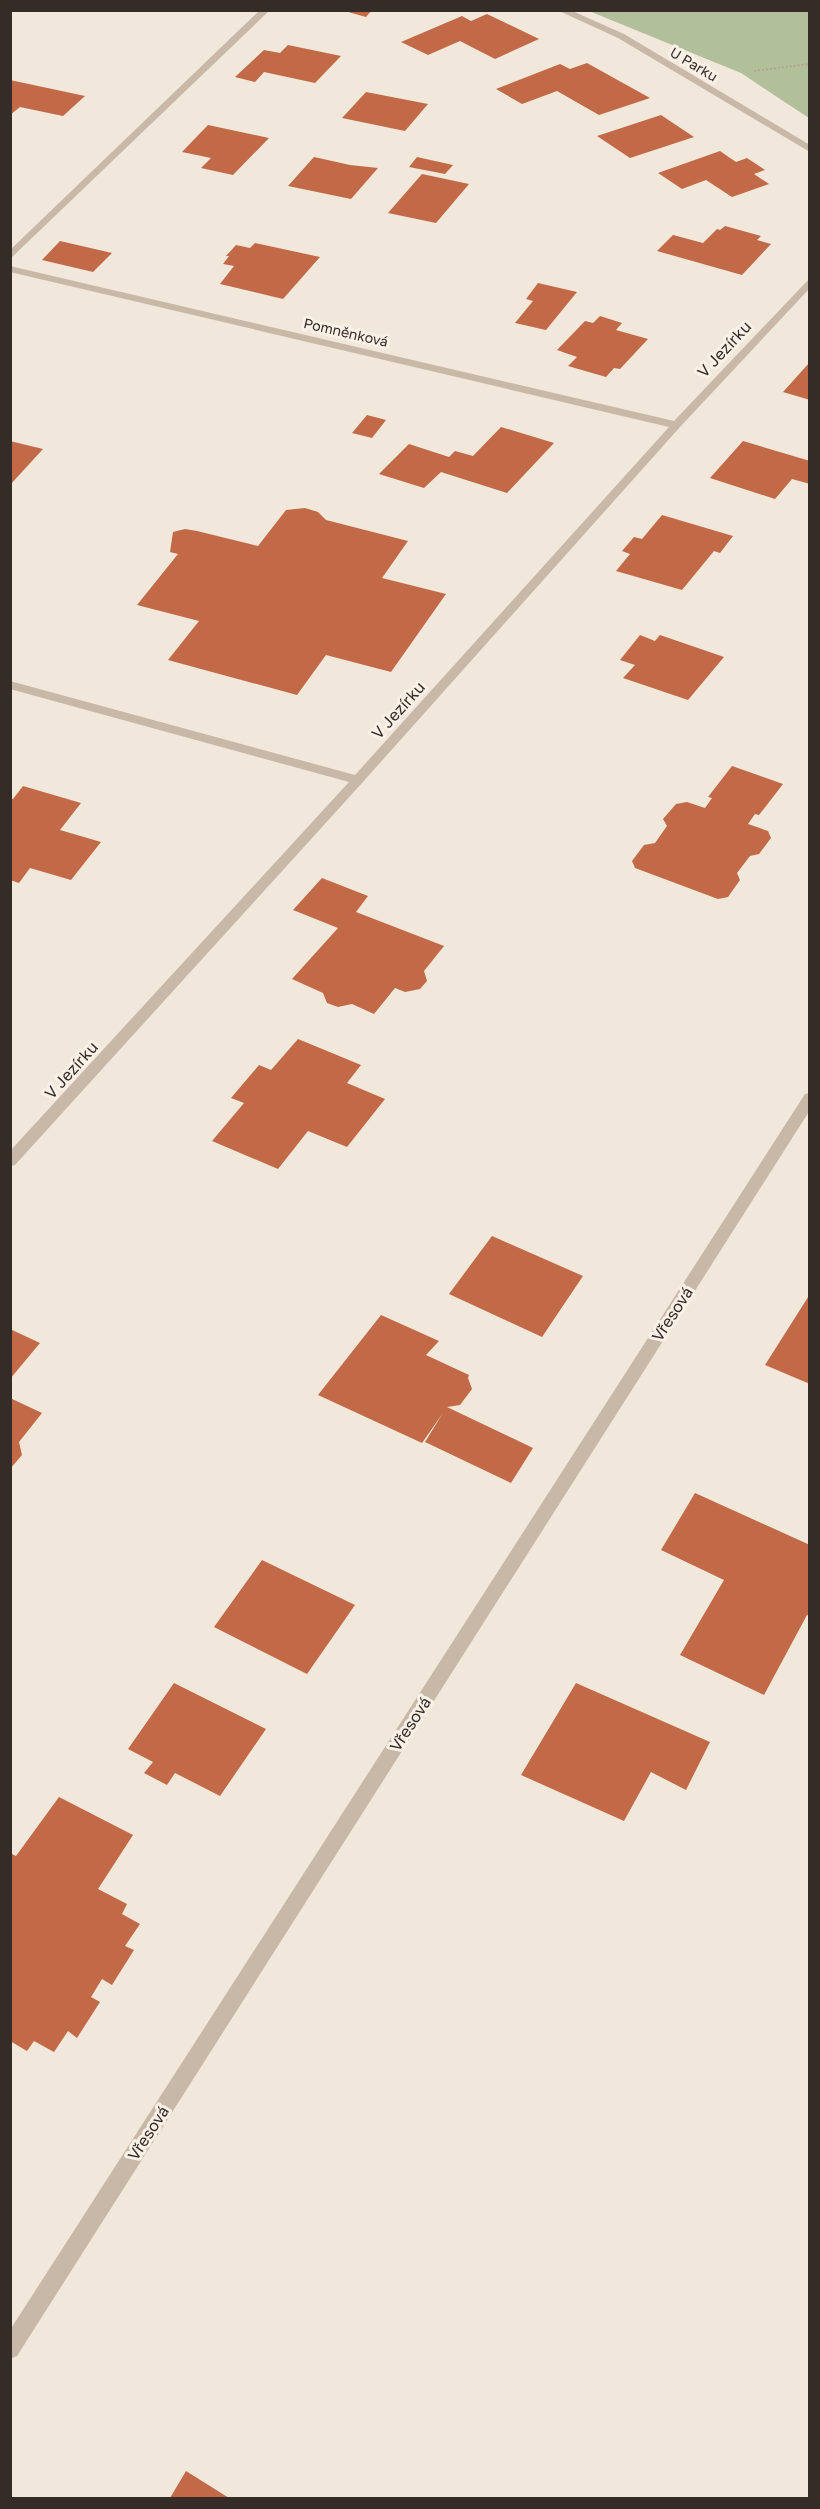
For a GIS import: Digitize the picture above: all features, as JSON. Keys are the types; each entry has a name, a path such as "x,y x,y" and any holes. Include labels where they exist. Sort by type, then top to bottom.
{"street":[{"path":"10,256 266,10"},
{"name":"U Parku","path":"561,10 621,36 810,149"},
{"name":"Pomněnková","path":"10,269 675,425"},
{"name":"V Jezírku","path":"10,1161 358,780 675,425 810,281"},
{"path":"10,685 358,780"},
{"name":"Vřesová","path":"10,2349 810,1098"}],"path":[{"path":"753,71 810,64"}],"green space":[{"path":"589,11 809,11 809,118 741,73"}],"building":[{"path":"341,10 372,10 366,17"},
{"path":"487,14 539,39 495,59 460,41 428,55 401,42 462,16 471,21"},
{"path":"288,45 341,56 315,83 264,72 255,82 235,77 264,50 280,53"},
{"path":"587,63 650,98 599,115 557,91 522,104 496,89 560,64 570,69"},
{"path":"10,80 85,96 63,116 20,107 10,115"},
{"path":"366,92 428,104 405,131 342,118"},
{"path":"661,115 694,137 630,158 597,136"},
{"path":"208,125 269,138 233,175 201,168 211,158 182,152"},
{"path":"720,151 736,162 747,158 765,170 754,174 769,184 732,197 706,180 682,189 658,173"},
{"path":"314,157 378,168 351,199 288,186"},
{"path":"417,157 453,165 445,174 409,167"},
{"path":"422,174 469,184 436,223 388,213"},
{"path":"725,226 761,236 757,240 771,244 742,275 657,251 673,235 703,243 717,229 720,230"},
{"path":"60,241 112,253 93,272 42,260"},
{"path":"255,243 320,257 283,299 220,284 234,266 223,264 229,256 226,256 236,245 250,248"},
{"path":"538,283 577,292 546,330 515,323 533,301 526,299"},
{"path":"600,316 622,323 616,330 648,339 620,369 614,368 606,377 568,366 577,357 557,350 585,321 593,323"},
{"path":"810,362 810,400 783,392"},
{"path":"367,415 386,420 372,438 352,433"},
{"path":"501,427 554,443 507,493 441,472 424,488 379,474 409,444 449,457 455,451 473,456"},
{"path":"10,441 43,449 10,485"},
{"path":"743,441 810,461 810,484 792,479 775,499 710,478"},
{"path":"305,508 318,512 326,520 408,541 382,578 446,594 391,672 326,655 297,695 168,660 199,621 137,605 178,554 170,552 173,532 185,529 258,546 286,510"},
{"path":"662,515 733,536 720,553 714,551 682,590 616,571 630,554 622,551 634,537 642,539"},
{"path":"640,635 655,641 660,635 724,657 688,700 623,678 635,665 620,660"},
{"path":"732,766 783,784 759,815 755,814 748,824 768,831 771,838 759,854 750,856 737,873 740,880 728,897 718,899 635,868 632,861 644,845 655,843 667,826 663,819 676,804 687,802 705,808 712,798 708,797"},
{"path":"23,786 81,803 60,830 101,842 71,880 30,868 19,883 10,880 10,798 13,799"},
{"path":"322,878 368,896 356,912 444,946 424,971 427,981 420,989 405,992 395,988 374,1014 352,1004 338,1007 327,1003 323,993 292,979 338,928 293,910"},
{"path":"298,1039 361,1065 347,1083 385,1099 347,1147 308,1131 278,1169 212,1141 244,1103 231,1098 259,1065 271,1070"},
{"path":"492,1236 583,1276 542,1337 449,1294"},
{"path":"810,1294 810,1384 765,1365"},
{"path":"381,1315 439,1341 426,1355 469,1375 472,1389 460,1405 447,1407 533,1448 511,1483 425,1442 443,1413 422,1443 318,1395"},
{"path":"10,1329 40,1343 10,1379"},
{"path":"10,1398 42,1413 19,1442 22,1455 10,1469"},
{"path":"695,1493 810,1545 810,1616 807,1615 764,1695 680,1655 724,1580 661,1550"},
{"path":"262,1560 355,1605 307,1674 214,1627"},
{"path":"174,1683 266,1729 220,1796 175,1773 167,1785 144,1773 153,1762 128,1749"},
{"path":"576,1683 710,1742 686,1790 651,1772 624,1821 521,1775"},
{"path":"59,1797 133,1835 98,1889 127,1904 122,1914 140,1924 125,1946 134,1950 112,1985 102,1979 91,1997 100,2002 77,2038 68,2031 54,2052 34,2041 27,2051 10,2041 10,1853 16,1856"},
{"path":"186,2471 229,2498 170,2498"}]}
